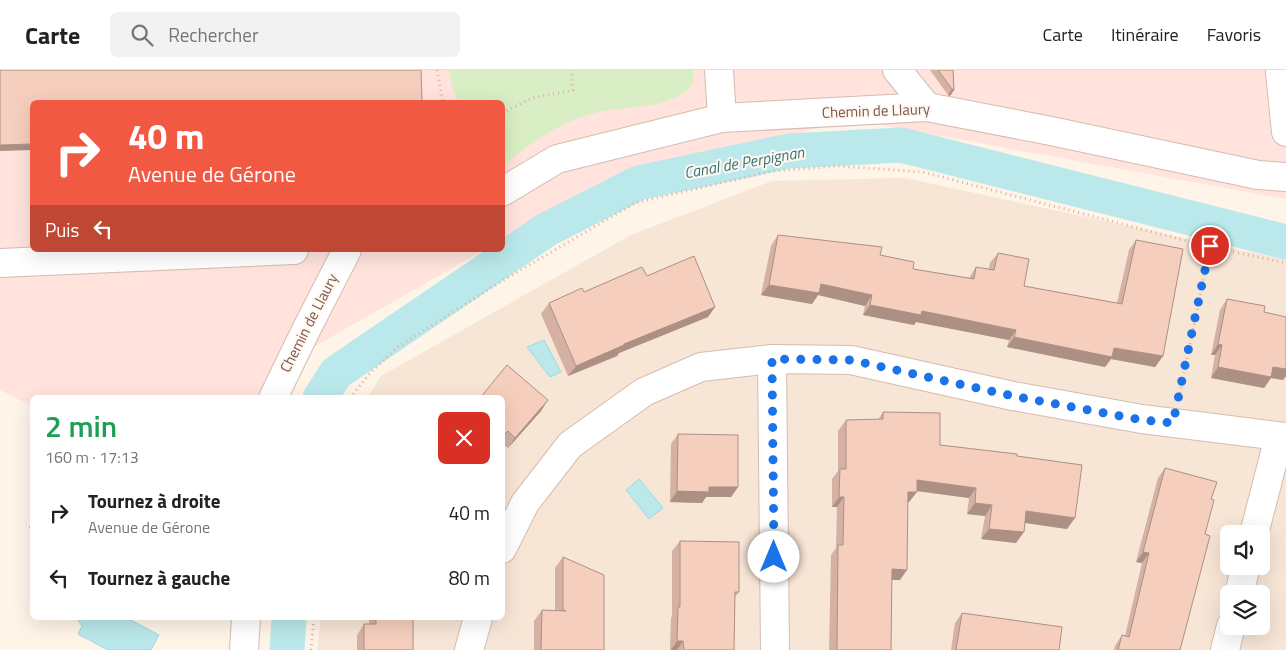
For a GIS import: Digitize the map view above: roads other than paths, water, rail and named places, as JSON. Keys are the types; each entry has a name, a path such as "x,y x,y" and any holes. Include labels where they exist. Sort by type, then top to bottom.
{"street":[{"path":"719,70 722,118"},
{"path":"898,70 928,107"},
{"path":"1286,71 1280,72 1286,132"},
{"name":"Chemin de Llaury","path":"505,190 557,159 722,118 928,107 1258,175 1286,177"},
{"path":"0,263 249,252"},
{"name":"Chemin de Llaury","path":"275,395 306,328 346,252"},
{"path":"772,359 775,650"},
{"path":"505,543 525,503 570,445 644,392 701,367 772,359 851,360 1013,396 1142,420 1282,437 1257,525"},
{"path":"244,650 246,620"},
{"path":"470,650 478,620"},
{"path":"1225,650 1229,635"}],"water":[{"path":"544,340 561,372 550,377 527,347"},
{"path":"639,479 663,508 649,519 626,490"},
{"path":"78,620 131,620 159,635 151,650 108,650 78,634 82,626"}],"waterway":[{"name":"Canal de Perpignan","path":"322,395 336,373 546,230 638,183 789,151 901,145 1286,242"},
{"name":"Canal de Perpignan","path":"287,650 289,620"}]}
